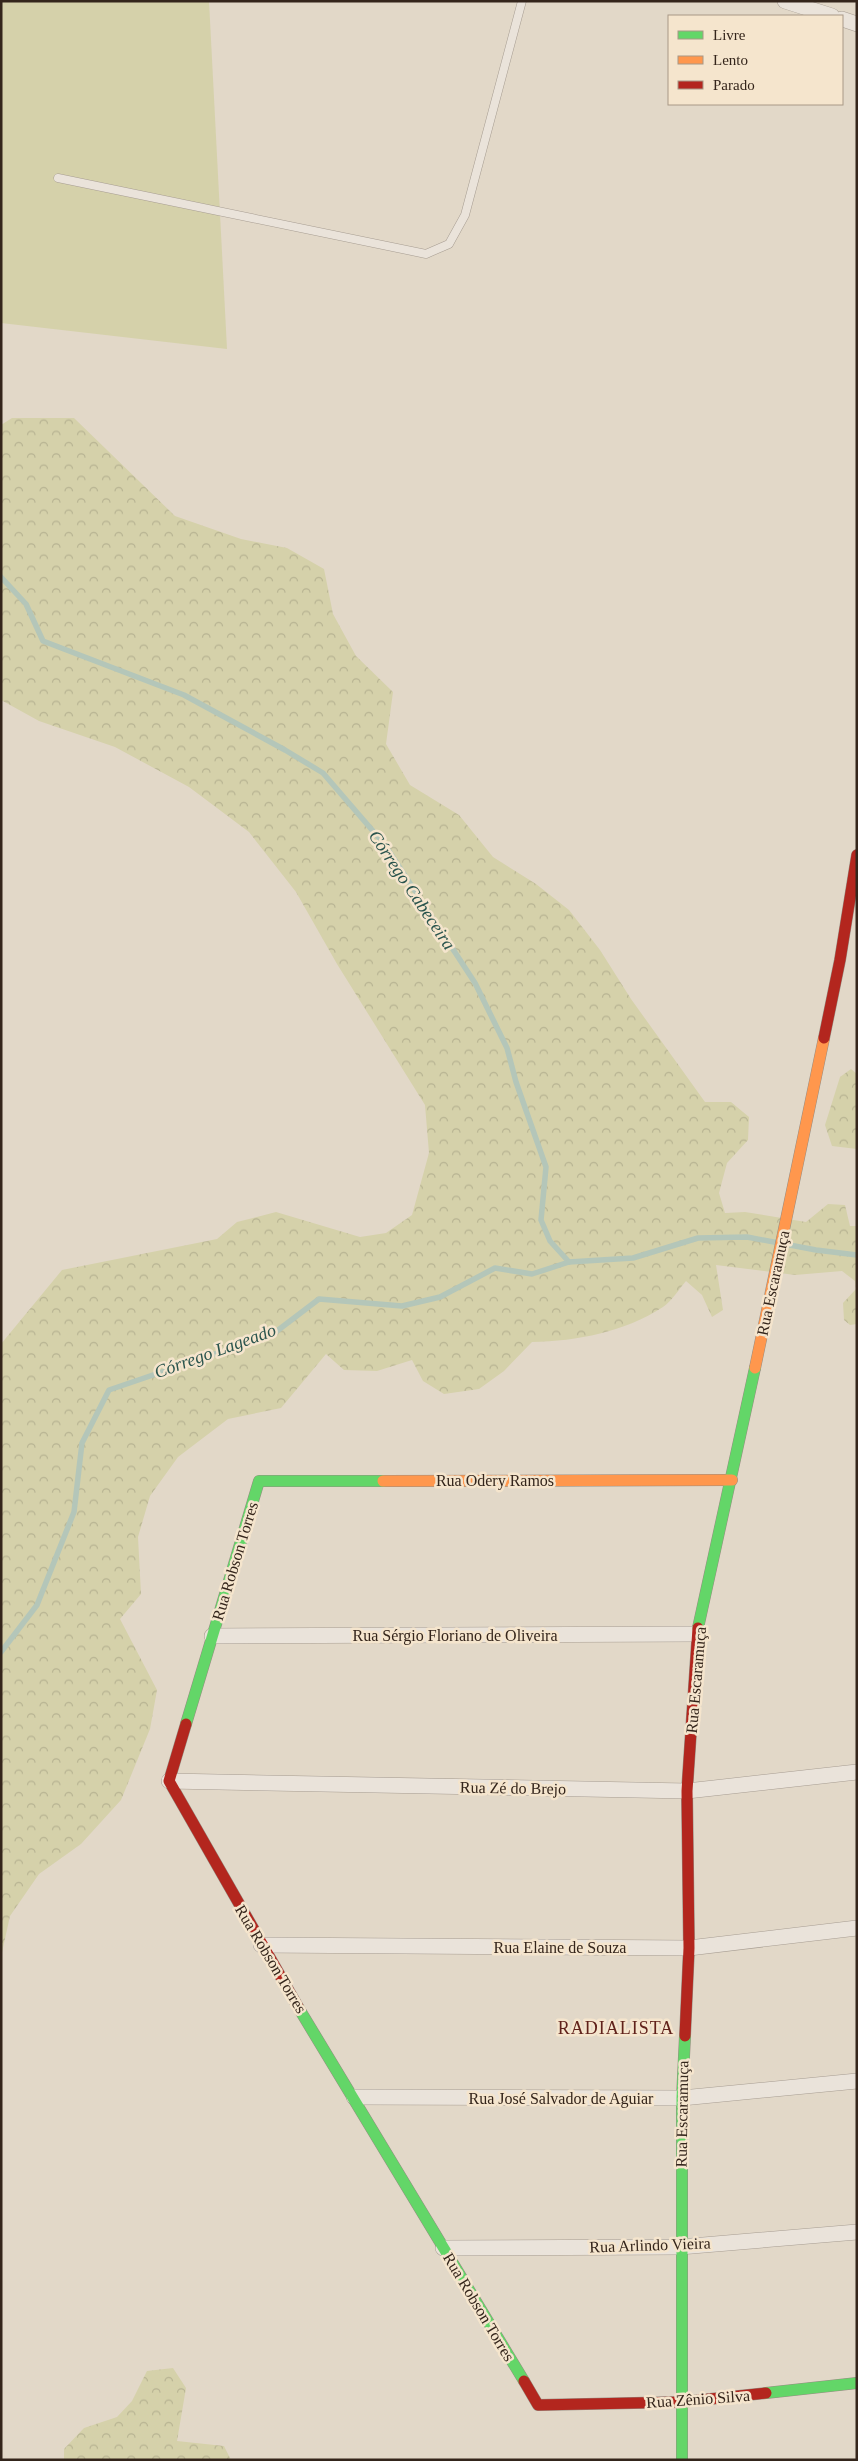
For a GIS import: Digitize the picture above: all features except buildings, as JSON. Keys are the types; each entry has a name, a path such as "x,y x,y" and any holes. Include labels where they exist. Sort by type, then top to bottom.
{"street":[{"path":"785,1 829,15"},
{"path":"843,19 857,24"},
{"name":"Rua Escaramuça","path":"682,2460 680,2247 682,2098 689,1948 687,1791 697,1634 777,1268 840,960 857,855"},
{"name":"Rua Odery Ramos","path":"259,1480 732,1480"},
{"name":"Rua Robson Torres","path":"259,1480 169,1781 261,1945 538,2405"},
{"name":"Rua Sérgio Floriano de Oliveira","path":"212,1636 697,1634"},
{"name":"Rua Zé do Brejo","path":"169,1781 687,1791 857,1772"},
{"name":"Rua Elaine de Souza","path":"261,1945 689,1948 857,1928"},
{"name":"Rua José Salvador de Aguiar","path":"354,2097 682,2098 857,2081"},
{"name":"Rua Arlindo Vieira","path":"443,2248 680,2247 857,2232"},
{"name":"Rua Zênio Silva","path":"538,2405 682,2402 857,2382"}],"lane":[{"path":"58,178 426,254 450,244 465,216 522,1"}],"green space":[{"path":"1,1 209,1 227,349 1,323"},
{"path":"12,418 74,418 175,516 241,539 287,548 324,569 333,614 356,656 393,692 386,744 410,785 459,815 493,857 536,884 569,910 600,950 631,999 705,1102 731,1102 749,1117 748,1140 727,1163 719,1193 725,1213 745,1212 806,1222 828,1204 845,1205 850,1226 857,1226 857,1324 850,1325 844,1320 843,1303 856,1289 855,1281 842,1271 795,1275 716,1265 723,1310 712,1317 702,1295 686,1281 663,1307 648,1316 600,1334 566,1340 532,1342 504,1371 479,1389 444,1394 423,1381 412,1360 377,1371 344,1370 326,1354 281,1408 228,1419 178,1457 150,1496 138,1537 141,1594 120,1619 157,1690 150,1729 121,1800 81,1844 39,1874 10,1916 1,1957 1,1344 62,1270 217,1239 237,1222 276,1212 360,1237 386,1233 412,1215 429,1153 425,1105 337,964 296,892 249,832 189,787 115,747 39,721 1,700 1,425"},
{"path":"851,1069 857,1074 857,1149 832,1146 825,1125 840,1077"},
{"path":"173,2368 186,2388 177,2441 224,2446 231,2460 64,2460 64,2449 84,2428 117,2417 132,2401 147,2371"}],"waterway":[{"name":"Córrego Cabeceira","path":"1,577 26,604 43,641 184,695 285,750 323,773 385,845 475,983 507,1048 516,1082 546,1167 541,1220 550,1241 569,1262"},
{"name":"Córrego Lageado","path":"1,1652 37,1605 74,1512 82,1443 109,1390 273,1334 319,1299 402,1306 440,1297 495,1268 532,1274 569,1262 633,1258 698,1238 747,1237 816,1250 857,1255"}],"traffic: fast":[{"path":"698,1628 755,1368"},
{"path":"186,1724 259,1481 383,1481"},
{"path":"298,2007 524,2381"},
{"path":"682,2460 682,2098 685,2036"},
{"path":"766,2393 857,2383"}],"traffic: slow":[{"path":"755,1368 824,1038"},
{"path":"383,1481 732,1480"}],"traffic: jam":[{"path":"824,1038 840,960 857,855"},
{"path":"685,2036 689,1948 687,1791 698,1628"},
{"path":"186,1724 169,1781 298,2007"},
{"path":"524,2381 538,2405 682,2402 766,2393"}],"district":[{"name":"RADIALISTA","path":"616,2028"}]}
